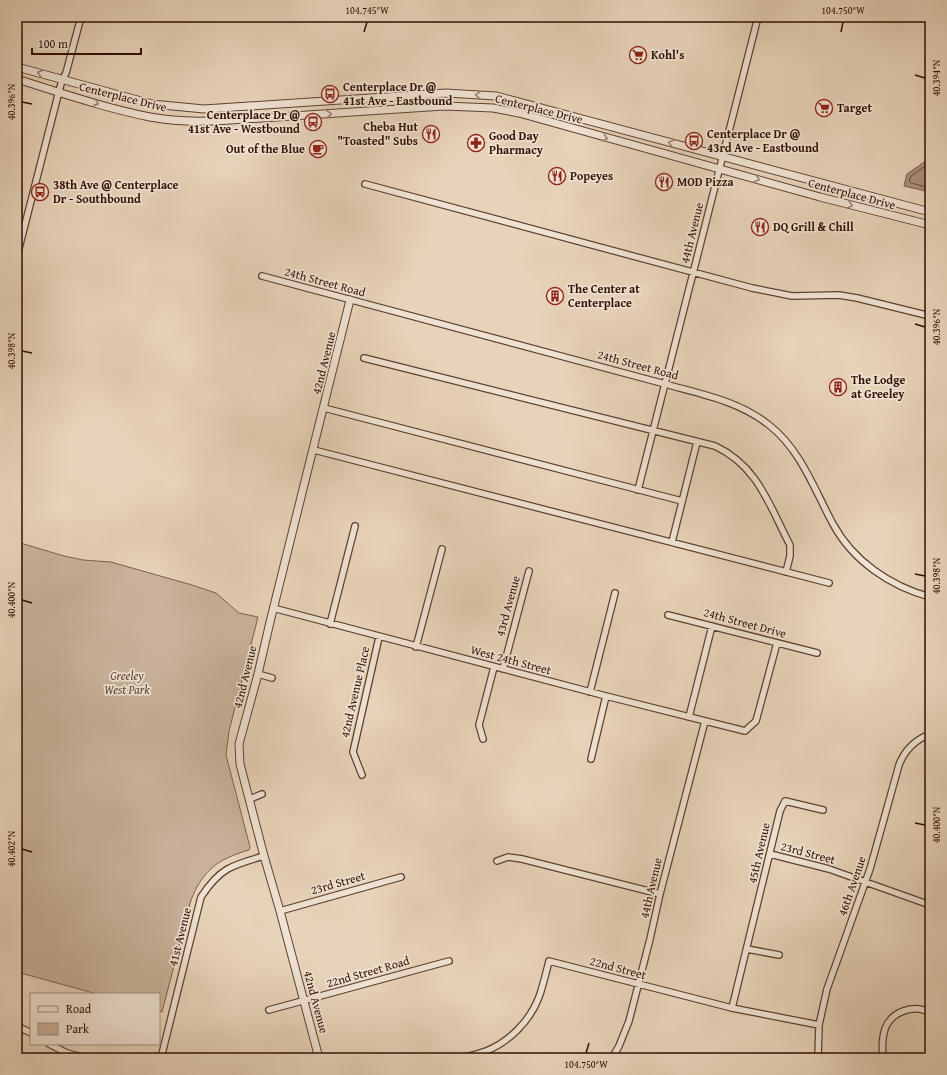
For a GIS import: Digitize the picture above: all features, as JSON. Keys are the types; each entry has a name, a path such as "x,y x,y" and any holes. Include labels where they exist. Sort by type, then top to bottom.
{"street":[{"path":"17,256 62,80 66,73 81,17"},
{"name":"44th Avenue","path":"638,490 758,17"},
{"name":"Centerplace Drive","path":"17,67 152,104 204,109 446,93 496,96 930,212"},
{"name":"Centerplace Drive","path":"17,79 150,117 174,120 195,121 291,117 444,106 493,108 519,113 820,197 930,225"},
{"path":"366,184 752,288 792,296 839,296 857,298 930,316"},
{"name":"24th Street Road","path":"262,276 726,401 749,412 769,425 787,442 800,460 834,525 848,546 860,559 878,574 896,584 930,596"},
{"name":"42nd Avenue","path":"319,1058 240,764 239,744 314,450 350,300"},
{"path":"364,358 714,446 737,459 751,473 758,483 790,545 790,556 786,572"},
{"path":"324,408 682,501"},
{"path":"672,542 697,442"},
{"path":"314,450 829,583"},
{"path":"330,624 355,526"},
{"path":"416,647 442,548"},
{"name":"43rd Avenue","path":"503,669 528,571"},
{"path":"590,692 615,594"},
{"name":"West 24th Street","path":"273,608 416,647 745,731 756,721 776,643"},
{"name":"24th Street Drive","path":"668,615 816,653"},
{"path":"689,717 712,626"},
{"name":"42nd Avenue Place","path":"362,775 353,752 379,637"},
{"path":"483,739 479,725 494,667"},
{"path":"258,674 272,678"},
{"path":"591,759 606,696"},
{"name":"44th Avenue","path":"612,1058 619,1046 629,1021 705,721"},
{"name":"46th Avenue","path":"818,1058 819,1025 827,989 866,882 894,777 903,754 913,743 930,734"},
{"path":"250,798 262,794"},
{"name":"45th Avenue","path":"732,1008 780,811 785,801 824,810"},
{"name":"23rd Street","path":"770,854 829,869 930,905"},
{"name":"41st Avenue","path":"161,1058 201,897 210,883 226,869 239,863 264,856"},
{"path":"497,861 508,857 522,859 660,894"},
{"name":"23rd Street","path":"280,911 401,877"},
{"path":"747,949 779,955"},
{"name":"22nd Street Road","path":"269,1010 304,1002 449,961"},
{"name":"22nd Street","path":"461,1058 486,1051 503,1042 527,1020 539,998 549,961 732,1008 819,1025"},
{"path":"883,1058 885,1029 893,1017 899,1013 913,1009 920,1009 930,1013"},
{"path":"17,1026 30,1032"},
{"path":"51,1045 67,1053 86,1058"}],"green space":[{"name":"Greeley West Park","path":"17,542 64,556 83,560 111,562 192,585 216,593 239,613 258,617 229,731 226,755 250,847 249,850 229,857 213,867 206,873 196,890 191,900 162,1012 160,1011 160,993 93,993 17,972"}],"water":[{"path":"930,158 930,192 904,186 907,174"}],"place":[{"name":"Kohl's","path":"638,55"},
{"name":"Centerplace Dr @ 41st Ave - Eastbound","path":"330,94"},
{"name":"Target","path":"824,108"},
{"name":"Centerplace Dr @ 41st Ave - Westbound","path":"313,122"},
{"name":"Cheba Hut \"Toasted\" Subs","path":"431,134"},
{"name":"Centerplace Dr @ 43rd Ave - Eastbound","path":"694,141"},
{"name":"Good Day Pharmacy","path":"476,143"},
{"name":"Out of the Blue","path":"318,149"},
{"name":"Popeyes","path":"557,176"},
{"name":"MOD Pizza","path":"664,182"},
{"name":"38th Ave @ Centerplace Dr - Southbound","path":"40,192"},
{"name":"DQ Grill & Chill","path":"760,227"},
{"name":"The Center at Centerplace","path":"555,296"},
{"name":"The Lodge at Greeley","path":"838,387"}]}
